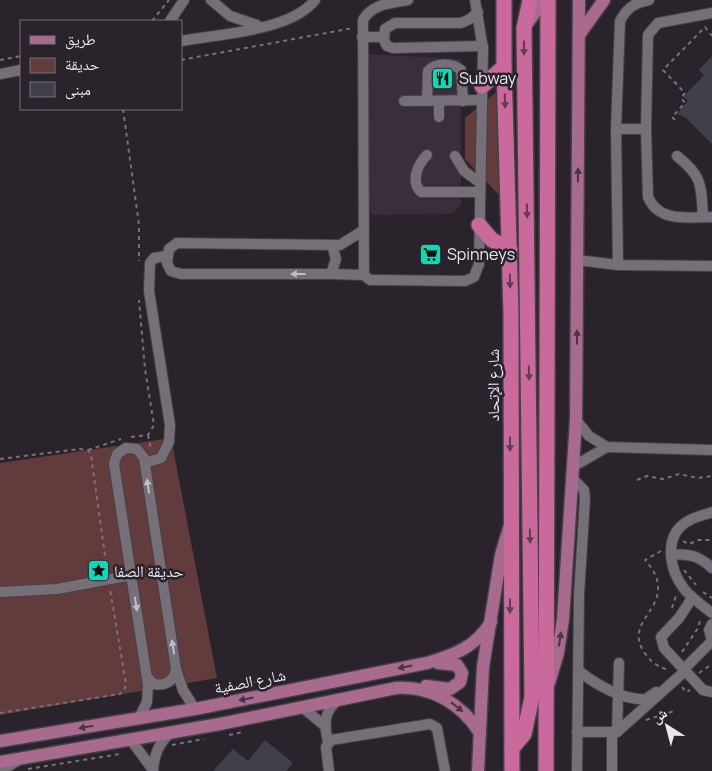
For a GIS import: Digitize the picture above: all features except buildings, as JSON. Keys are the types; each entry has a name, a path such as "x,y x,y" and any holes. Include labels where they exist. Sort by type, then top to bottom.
{"highway":[{"name":"شارع الإتحاد","path":"504,0 504,67 510,249 512,771"},
{"path":"512,748 524,734 532,696 524,28 520,0"},
{"path":"524,28 530,0"},
{"path":"546,771 548,686 548,0"},
{"path":"482,93 504,67"},
{"path":"479,225 492,240 510,249"}],"main road":[{"path":"524,28 544,0"},
{"path":"569,0 579,35"},
{"path":"548,686 558,653 562,628 574,472 579,0"},
{"path":"579,35 604,0"},
{"path":"478,771 483,667 501,555 510,525"},
{"name":"شارع الصفية","path":"0,741 195,708 427,663 453,655 471,646 479,640 491,622"},
{"path":"0,762 21,763 342,698 411,687 429,686 450,689 460,682 462,673 457,665 449,662 427,663"},
{"path":"411,687 445,698 456,705 472,721 480,733"}],"street":[{"path":"171,20 184,0"},
{"path":"211,0 230,16 252,25 264,26"},
{"path":"182,41 264,26 297,16 315,0"},
{"path":"364,275 362,32 366,13 375,8 408,0"},
{"path":"364,230 347,242 332,245 177,243 169,249 167,256 168,268 181,274 331,274 364,275 370,280 470,280 479,269 483,46 478,12 474,0"},
{"path":"618,265 616,128 620,20 625,11 634,4 649,0"},
{"path":"478,12 470,19 461,23 395,23 388,26 384,43 390,47 483,46"},
{"path":"676,156 695,172 699,181 707,217 667,216 652,206 648,197 646,128 648,35 658,23 712,12"},
{"path":"362,32 384,37"},
{"path":"427,102 428,71 438,65 455,66 461,70 463,101"},
{"path":"0,74 20,70"},
{"path":"404,101 463,101 482,93"},
{"path":"439,101 439,117"},
{"path":"616,128 646,128"},
{"path":"427,155 420,163 416,173 416,185 421,192 479,187"},
{"path":"456,156 464,171 479,187"},
{"path":"331,274 336,259 332,245"},
{"path":"149,462 161,458 166,451 170,425 149,291 150,263 154,258 167,256"},
{"path":"577,260 618,265 712,266"},
{"path":"576,420 589,436 607,447 712,450"},
{"path":"577,771 580,595 585,498 574,472 607,447"},
{"path":"140,718 149,694 114,464 117,454 126,448 137,449 149,462 176,669 183,690 195,708"},
{"path":"709,611 692,598 677,577 671,555 673,537 690,520 712,512"},
{"path":"671,555 691,554 712,568"},
{"path":"0,592 57,589 132,575"},
{"path":"692,598 684,612 661,637 661,645 703,690 712,692"},
{"path":"577,732 614,732 636,716 652,696 712,641 709,630 712,624"},
{"path":"612,771 619,662"},
{"path":"147,677 154,684 164,685 173,679 176,669"},
{"path":"579,671 618,692 648,701"},
{"path":"330,771 326,750 328,742 325,726 329,710 342,698"},
{"path":"302,707 325,726"},
{"path":"328,742 333,739 432,724 437,728 445,771"},
{"path":"153,771 155,753 171,732"},
{"path":"131,740 153,771"},
{"path":"1,771 21,763"}],"path":[{"path":"153,20 169,0"},
{"path":"675,120 672,117 685,103 680,98 685,93 663,70 705,27 712,36"},
{"path":"182,60 362,32"},
{"path":"0,60 20,56"},
{"path":"123,110 138,225 139,262"},
{"path":"139,300 144,369 154,425 148,435 149,462"},
{"path":"88,450 111,441 148,435"},
{"path":"637,480 647,476 663,479 679,474 698,478 712,476"},
{"path":"666,669 648,657 639,636 641,626 655,602 658,592 658,580 644,560 661,551 668,537 673,537 690,544 698,540 712,540"},
{"path":"677,577 686,570 696,586 712,598"},
{"path":"682,667 698,628 709,611"},
{"path":"218,693 233,686 278,678"},
{"path":"636,716 647,720 674,711"},
{"path":"222,736 243,732"},
{"path":"167,747 212,738"},
{"path":"21,763 33,769 124,753"}],"shaded area":[{"path":"366,54 461,59 461,205 452,214 373,215 367,207"}],"green space":[{"path":"499,90 500,196 465,159 465,118"},
{"name":"حديقة الصفا","path":"171,438 217,678 0,715 0,463"}],"place":[{"name":"Subway","path":"443,78"},
{"name":"Spinneys","path":"431,254"},
{"name":"حديقة الصفا","path":"98,571"}]}
